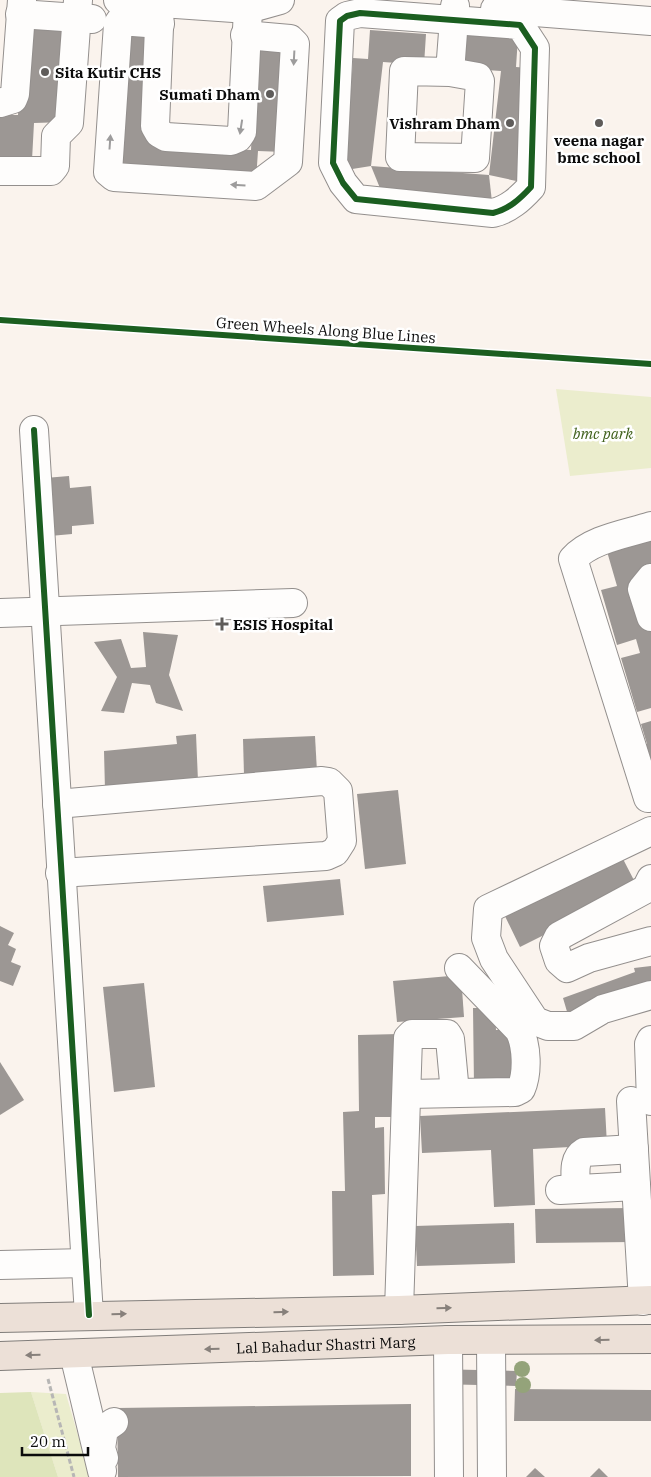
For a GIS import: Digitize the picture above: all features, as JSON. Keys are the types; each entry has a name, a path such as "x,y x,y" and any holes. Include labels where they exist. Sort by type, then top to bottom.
{"main road":[{"path":"0,1318 399,1310 647,1301"},
{"name":"Lal Bahadur Shastri Marg","path":"0,1356 448,1340 491,1342 651,1339"}],"street":[{"path":"118,0 160,14 247,22 290,39 295,44 288,162 256,186 114,177 108,172 118,24 160,14"},
{"path":"247,22 280,0"},
{"path":"384,0 454,13 520,25 536,48 531,187 504,210 493,213 356,198 343,183 333,163 340,21 347,16 360,13 454,13 651,21"},
{"path":"0,103 13,99 15,94 13,7 82,12 69,123 56,136 55,166 51,170 45,171 0,171"},
{"path":"450,72 454,13"},
{"path":"160,14 155,126 159,133 166,137 231,141 238,138 242,132 247,22"},
{"path":"34,430 58,804 60,873 89,1315"},
{"path":"650,802 573,559 579,552 594,544 651,526"},
{"path":"651,578 642,589 651,617"},
{"path":"0,613 293,603"},
{"path":"58,804 322,781 329,782 338,791 342,841 335,852 326,856 60,873"},
{"path":"651,831 488,909 486,938 494,959 535,1021 548,1026 574,1026 603,1008 651,995"},
{"path":"615,906 640,943 588,958 567,968 559,961 554,946 560,936 646,889 651,879"},
{"path":"408,1094 515,1092 521,1089 524,1082 524,1039 519,1030 459,968"},
{"path":"399,1310 408,1094 408,1038 416,1033 447,1034 450,1039 455,1093"},
{"path":"647,1301 634,1149 651,1040"},
{"path":"634,1149 584,1152 579,1155 568,1190 636,1186"},
{"path":"0,1265 86,1263"},
{"path":"448,1340 449,1477"},
{"path":"491,1342 492,1477"},
{"path":"74,1354 105,1474"},
{"path":"105,1474 102,1448 104,1429 114,1422"}],"path":[{"path":"41,1354 74,1477"}],"green space":[{"name":"bmc park","path":"556,389 651,397 651,468 570,476"},
{"path":"31,1392 66,1394 90,1477 58,1477"},
{"path":"31,1392 58,1477 0,1477 0,1393"}],"building":[{"name":"Sita Kutir CHS","path":"23,22 73,28 66,122 34,123 32,160 0,160 0,115 18,115"},
{"name":"Sumati Dham","path":"124,26 156,27 152,145 251,150 256,41 289,42 284,152 258,151 256,180 117,174"},
{"name":"Vishram Dham","path":"370,30 426,34 424,65 383,62 371,166 346,170 353,58 368,59"},
{"name":"Vishram Dham","path":"459,33 518,37 516,67 529,68 521,182 489,175 501,71 457,68"},
{"name":"Vishram Dham","path":"371,166 489,175 492,202 382,193"},
{"path":"69,476 70,488 91,486 94,524 72,526 72,534 50,536 45,478"},
{"path":"651,535 651,575 643,625 645,630 651,628 651,708 637,712 621,658 640,653 636,639 617,645 601,590 617,586 606,548"},
{"path":"143,632 178,635 169,675 183,711 156,703 150,685 132,683 124,713 101,711 117,677 94,642 121,639 131,668 146,667"},
{"path":"651,721 651,782 644,745 647,744 641,724"},
{"path":"196,734 198,781 105,790 104,751 177,744 176,736"},
{"path":"315,736 317,772 244,775 243,739"},
{"path":"398,790 406,864 365,869 357,794"},
{"path":"623,859 638,888 520,947 502,910 584,868 588,876"},
{"path":"340,879 344,915 267,922 263,886"},
{"path":"0,926 14,933 8,945 16,949 11,962 21,966 13,986 0,981"},
{"path":"651,966 651,988 568,1015 563,998 635,972 634,968"},
{"path":"461,975 464,1017 397,1022 393,981"},
{"path":"144,983 155,1087 114,1092 103,987"},
{"path":"473,1008 495,1008 496,1030 514,1030 515,1085 474,1085"},
{"path":"399,1034 396,1117 375,1117 375,1128 384,1127 385,1194 372,1195 374,1275 333,1276 332,1191 345,1191 343,1112 359,1111 358,1035"},
{"path":"0,1062 24,1100 0,1115"},
{"path":"605,1108 607,1145 533,1149 535,1205 494,1207 491,1150 422,1153 420,1116"},
{"path":"632,1208 633,1242 536,1243 535,1209"},
{"path":"514,1223 515,1263 417,1266 415,1226"},
{"path":"435,1369 517,1371 516,1386 436,1384"},
{"path":"515,1389 651,1390 651,1421 514,1421"},
{"path":"411,1404 411,1476 118,1477 117,1408"},
{"path":"535,1468 545,1477 526,1477"},
{"path":"599,1468 608,1477 590,1477"}],"cycle path":[{"path":"360,13 520,25 535,48 531,187 518,199 504,209 493,213 356,199 343,183 333,163 340,21 347,16 360,13"},
{"name":"Green Wheels Along Blue Lines","path":"0,320 651,364"},
{"path":"34,430 89,1315"}],"place":[{"name":"Sita Kutir CHS","path":"45,72"},
{"name":"Sumati Dham","path":"270,94"},
{"name":"Vishram Dham","path":"510,123"},
{"name":"veena nagar bmc school","path":"599,123"},
{"name":"ESIS Hospital","path":"222,624"}]}
